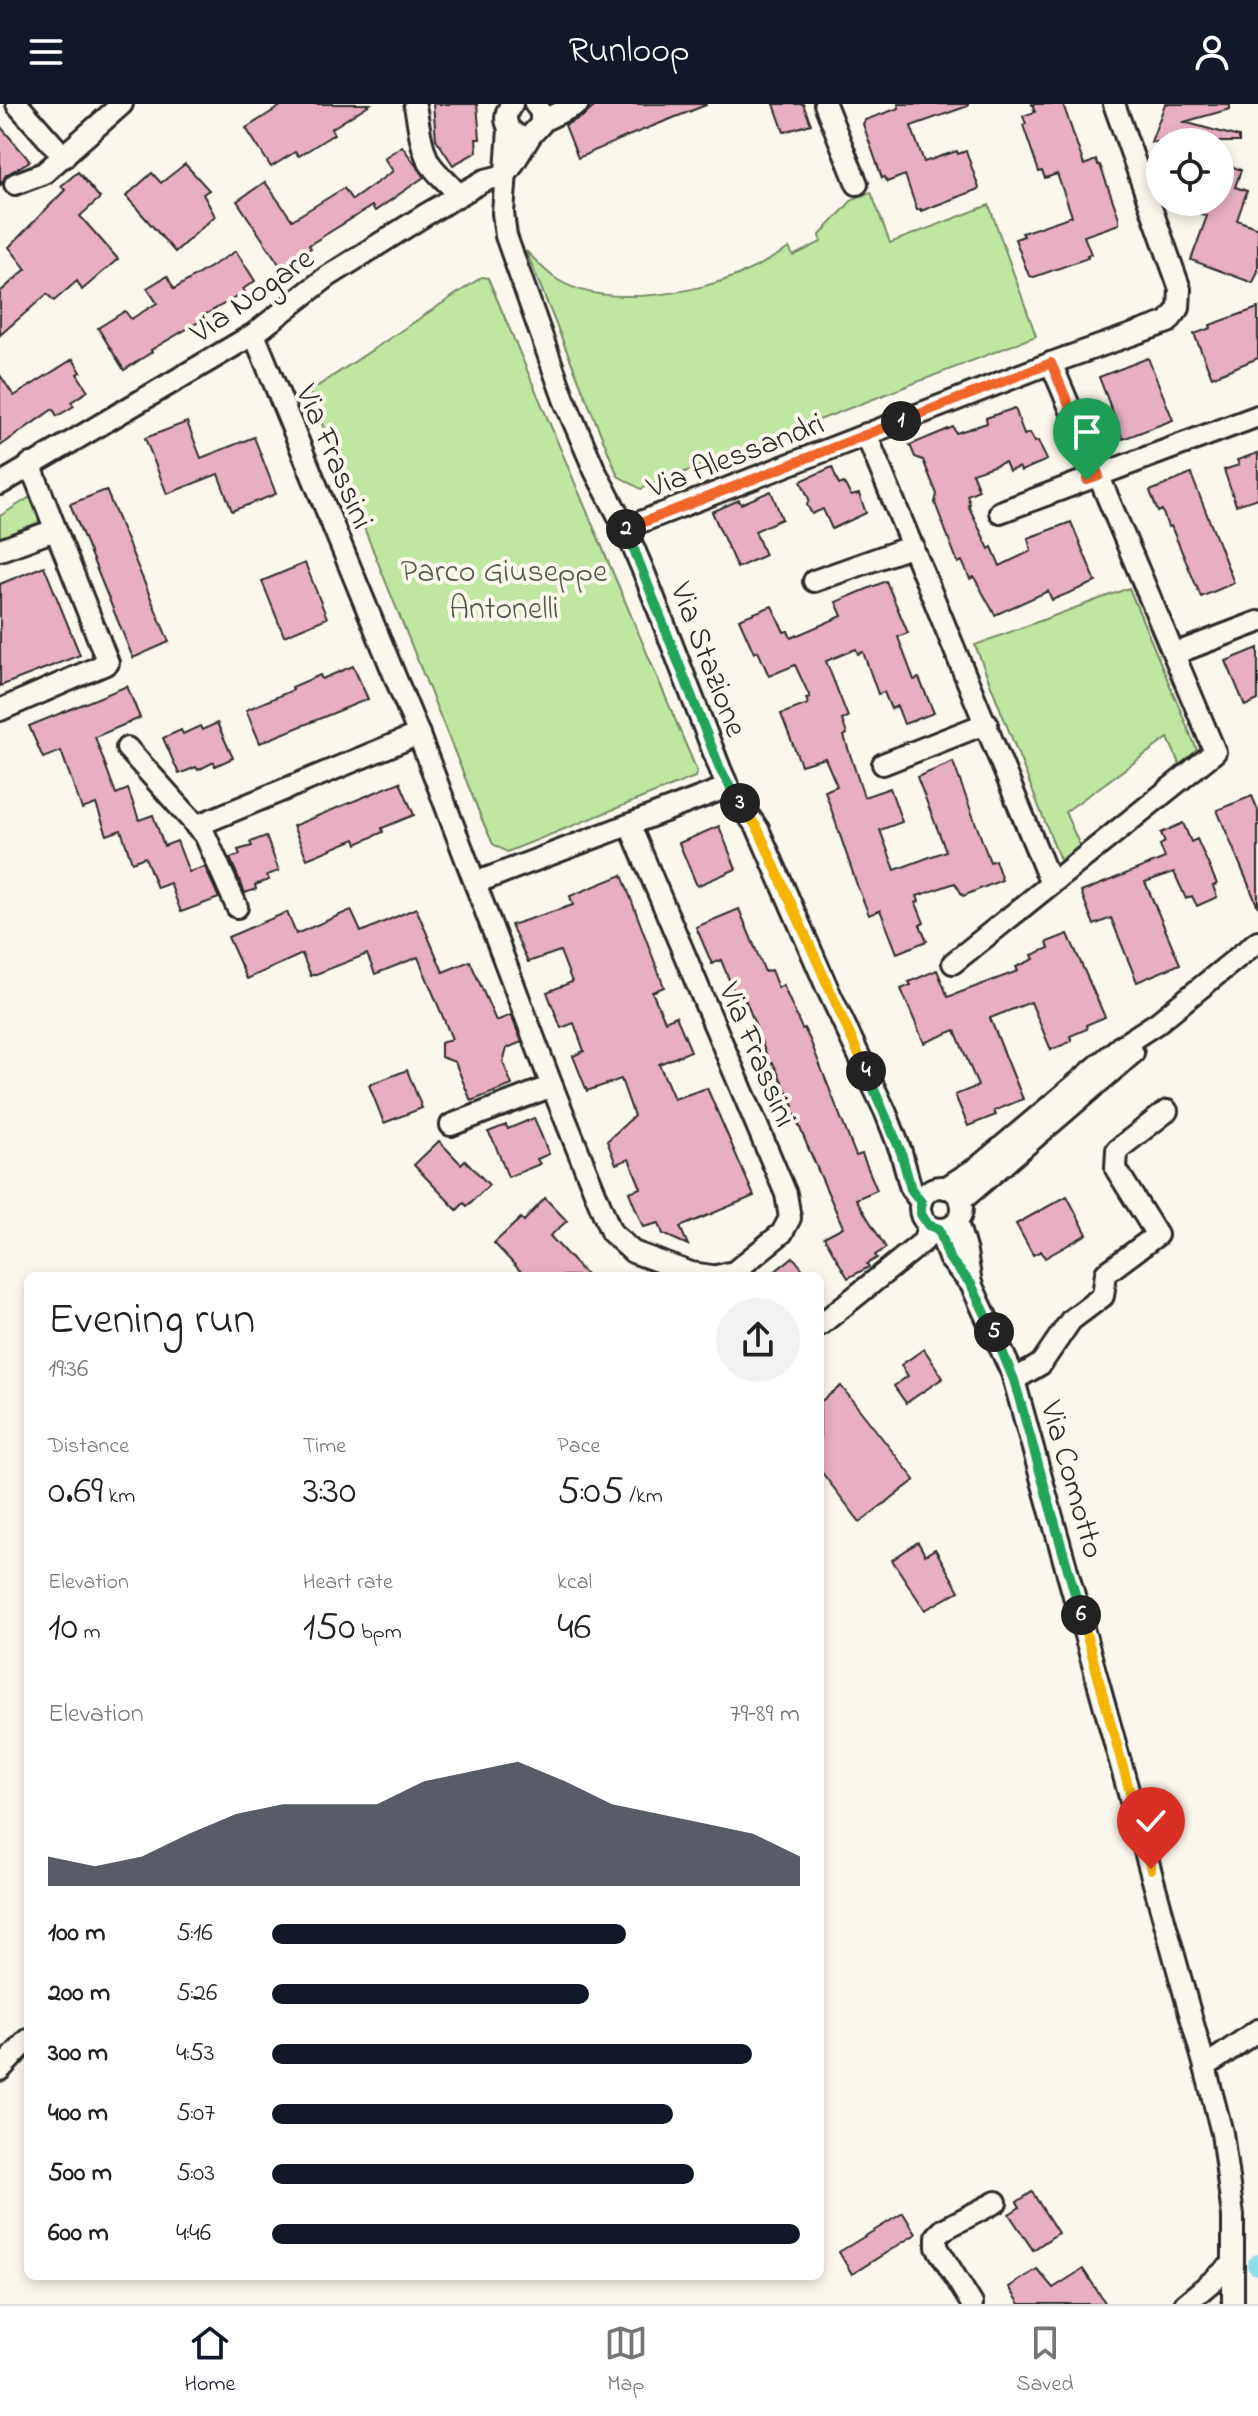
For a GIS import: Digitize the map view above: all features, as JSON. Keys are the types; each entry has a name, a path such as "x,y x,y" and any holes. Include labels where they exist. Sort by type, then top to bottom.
{"street":[{"path":"17,104 64,157"},
{"path":"15,184 44,173 122,104"},
{"name":"Via Stazione","path":"512,104 506,115 509,129 503,213 512,256 564,399 595,471 625,528 728,787 758,829 901,1152 928,1178 940,1208"},
{"path":"509,129 517,135 536,120 578,104"},
{"path":"825,104 857,184"},
{"name":"Via Alessandri","path":"625,528 1051,363 1168,322 1179,308 1180,289 1114,104"},
{"path":"415,106 423,149 430,164 458,195"},
{"path":"505,175 536,120"},
{"name":"Via Nogare","path":"0,484 254,334 327,277 458,195 485,180 505,175"},
{"name":"Via Frassini","path":"254,334 419,734 552,1086 611,1232 633,1252 688,1272"},
{"path":"953,963 1215,752 1051,363"},
{"path":"1000,512 1258,416"},
{"name":"Via Alessandri","path":"866,434 1051,884"},
{"path":"0,710 108,663 30,464"},
{"path":"0,550 55,530"},
{"path":"814,581 913,546"},
{"path":"1174,654 1258,622"},
{"path":"883,764 987,723"},
{"path":"196,826 419,734"},
{"path":"127,748 205,835 237,907"},
{"path":"475,883 728,787"},
{"name":"Via Frassini","path":"630,826 786,1194 790,1218 782,1233 734,1272"},
{"path":"824,1322 924,1241 940,1208 1131,1055 1157,1023 1258,941"},
{"path":"451,1125 552,1086"},
{"path":"1014,1380 1041,1364 1071,1320 1103,1296 1106,1273 1157,1235 1116,1169 1117,1150 1167,1111"},
{"name":"Via Comotto","path":"940,1208 966,1252 971,1284 1014,1380 1205,2067 1222,2133 1233,2216 1233,2304"},
{"path":"1205,2067 1258,2030"},
{"path":"0,2070 24,2044"},
{"path":"972,2304 937,2247 937,2236 944,2229 996,2202"},
{"path":"1185,2304 1233,2264"}],"green space":[{"path":"871,192 890,243 989,205 1036,336 641,489 618,476 526,251 558,280 578,289 625,296 677,292 725,280 789,248 793,256 821,242 820,235 853,199"},
{"name":"Parco Giuseppe Antonelli","path":"482,277 488,278 697,771 695,777 507,852 493,844 483,822 309,392"},
{"path":"35,494 44,520 0,538 0,516"},
{"path":"1129,588 1197,750 1180,765 1168,738 1065,812 1080,846 1060,860 975,645"}],"building":[{"path":"284,104 370,104 331,129 334,134 299,156 295,152 271,167 246,128"},
{"path":"433,104 477,104 480,139 476,139 477,152 453,165 436,139"},
{"path":"597,104 706,105 578,158 565,125 584,116"},
{"path":"774,104 803,104 811,124 784,132"},
{"path":"898,104 968,104 911,126 924,162 966,151 979,188 921,211 917,210 905,175 887,182 885,177 882,178 863,124 865,120 899,108"},
{"path":"1032,104 1063,104 1084,165 1096,160 1100,165 1119,218 1119,224 1084,236 1091,254 1087,255 1088,258 1034,277 1029,276 1015,239 1024,236 1022,233 1072,216 1057,174 1045,178 1042,171 1039,172 1023,125 1026,124 1023,116 1035,112"},
{"path":"1165,104 1230,104 1230,109 1184,122 1206,128 1156,128"},
{"path":"0,126 30,161 6,175 0,186"},
{"path":"402,146 424,177 375,211 372,206 309,245 311,248 281,267 237,201 265,182 292,220 344,188 352,200 393,171 384,158"},
{"path":"185,164 209,190 203,194 215,216 175,252 126,196 152,173 161,183"},
{"path":"1234,167 1241,170 1235,187 1247,191 1237,220 1258,228 1258,271 1253,283 1191,260 1207,216 1234,216"},
{"path":"78,172 100,198 80,216 118,259 82,290 77,281 54,301 47,294 0,335 0,292 26,269 9,247 65,190 61,186"},
{"path":"236,251 255,281 243,289 245,292 201,317 202,320 124,370 98,328 125,311 131,319 157,303 147,288 167,276 174,289"},
{"path":"1258,308 1258,358 1212,377 1194,334"},
{"path":"1148,358 1173,420 1123,439 1099,377"},
{"path":"73,359 81,372 77,374 88,391 71,402 74,406 57,416 53,409 0,446 0,375 14,396"},
{"path":"1015,408 1024,435 1030,433 1035,442 1038,441 1047,460 1021,471 1019,467 1009,471 1005,462 972,473 979,490 967,495 968,505 1000,566 1031,551 1028,538 1071,522 1096,582 1052,600 1048,591 995,615 974,577 970,579 962,561 958,563 935,503 937,494 923,460 915,457 910,445 953,427 956,433 987,423 986,418"},
{"path":"187,422 201,458 254,437 276,494 232,511 218,474 167,494 145,438"},
{"path":"1258,453 1258,498 1236,505 1224,470 1239,465 1237,460"},
{"path":"832,467 839,485 844,483 851,496 859,494 866,513 832,529 823,509 812,514 801,481"},
{"path":"1191,474 1234,583 1201,597 1171,526 1168,527 1162,510 1158,512 1150,491"},
{"path":"106,490 169,642 133,658 70,504"},
{"path":"771,491 782,519 755,531 765,555 737,568 712,512"},
{"path":"305,563 327,618 284,636 262,581"},
{"path":"44,566 80,655 0,686 0,584"},
{"path":"886,581 908,633 898,637 914,680 919,678 934,713 904,724 897,706 891,709 884,692 878,694 863,652 858,654 856,649 826,661 848,717 842,720 847,734 844,736 864,797 890,788 902,822 880,830 895,870 946,851 917,777 953,762 990,862 995,860 1002,880 963,896 955,883 917,896 919,901 916,903 924,923 920,925 927,941 897,953 880,910 869,915 857,885 825,791 837,786 825,758 801,765 781,714 808,704 806,698 810,697 795,665 769,676 758,651 754,653 739,619 772,606 784,632 788,631 791,638 842,616 836,602"},
{"path":"1258,648 1258,700 1245,706 1226,661"},
{"path":"353,666 368,699 260,743 246,710 320,675 322,679"},
{"path":"127,686 140,718 95,737 116,794 128,789 139,820 153,815 164,846 177,841 189,872 205,867 219,898 181,912 170,883 157,888 145,857 132,862 121,830 107,835 96,804 82,809 61,751 43,758 29,726"},
{"path":"217,723 233,758 215,766 214,762 179,774 163,738 181,730 183,734"},
{"path":"400,782 414,815 382,828 383,832 357,844 355,839 307,859 293,826"},
{"path":"1252,796 1258,810 1258,907 1217,810"},
{"path":"1183,823 1191,842 1197,839 1217,884 1213,886 1217,897 1197,906 1192,896 1186,899 1174,872 1145,882 1180,964 1137,982 1111,918 1094,925 1081,892 1165,858 1160,845 1165,842 1161,833"},
{"path":"719,826 736,869 697,886 679,843"},
{"path":"266,836 279,871 267,875 269,880 245,893 230,858 240,855 238,850 252,846 250,842"},
{"path":"622,875 664,987 652,992 665,1021 676,1016 691,1051 659,1064 674,1099 707,1088 754,1196 680,1227 688,1245 663,1234 659,1223 643,1227 629,1192 641,1188 629,1159 616,1164 607,1141 634,1116 621,1079 587,1091 573,1056 584,1051 574,1023 561,1028 547,992 572,982 560,951 528,962 511,925 573,905 570,896"},
{"path":"416,908 443,972 470,961 496,1021 511,1015 522,1042 507,1048 503,1062 512,1085 471,1101 455,1062 441,1057 441,1043 452,1039 418,957 375,974 367,954 311,976 302,954 247,979 228,937 287,912 296,934 351,910 361,932"},
{"path":"739,909 765,972 771,970 778,988 783,985 810,1040 856,1156 862,1154 877,1190 856,1199 886,1248 875,1255 877,1258 867,1264 869,1267 848,1278 824,1237 843,1227 791,1106 794,1106 773,1063 770,1064 746,1001 739,1004 721,960 712,964 696,927"},
{"path":"1068,934 1105,1017 1070,1036 1072,1041 1051,1050 1031,1002 990,1018 1023,1099 994,1111 996,1115 968,1126 955,1095 978,1086 955,1030 924,1043 901,989 911,985 909,982 937,970 948,997 1018,971 1016,967 1034,959 1032,955 1049,948 1047,942"},
{"path":"407,1070 422,1108 384,1123 369,1085"},
{"path":"534,1118 549,1154 537,1159 540,1164 508,1177 488,1132 506,1125 508,1129"},
{"path":"439,1141 461,1164 465,1160 489,1185 467,1206 464,1203 457,1210 414,1165"},
{"path":"1067,1196 1087,1234 1045,1258 1041,1251 1033,1255 1016,1224"},
{"path":"545,1198 567,1221 550,1236 583,1272 521,1272 494,1243 521,1218 524,1221"},
{"path":"793,1257 805,1272 774,1272"},
{"path":"924,1349 943,1378 906,1403 894,1386 908,1376 901,1365"},
{"path":"841,1386 915,1480 860,1522 824,1475 824,1399"},
{"path":"918,1542 925,1555 935,1549 959,1591 925,1610 892,1560"},
{"path":"1032,2192 1058,2233 1033,2250 1009,2214 1020,2207 1017,2202"},
{"path":"903,2213 916,2234 852,2274 839,2252"},
{"path":"1037,2269 1053,2288 1083,2269 1106,2304 1020,2304 1009,2287"}],"route":[{"path":"1087,480 1099,476 1051,363 625,528 728,787 758,829 886,1113 911,1189 921,1202 919,1208 923,1220 939,1229 949,1258 971,1284 1012,1373 1151,1869"}]}
